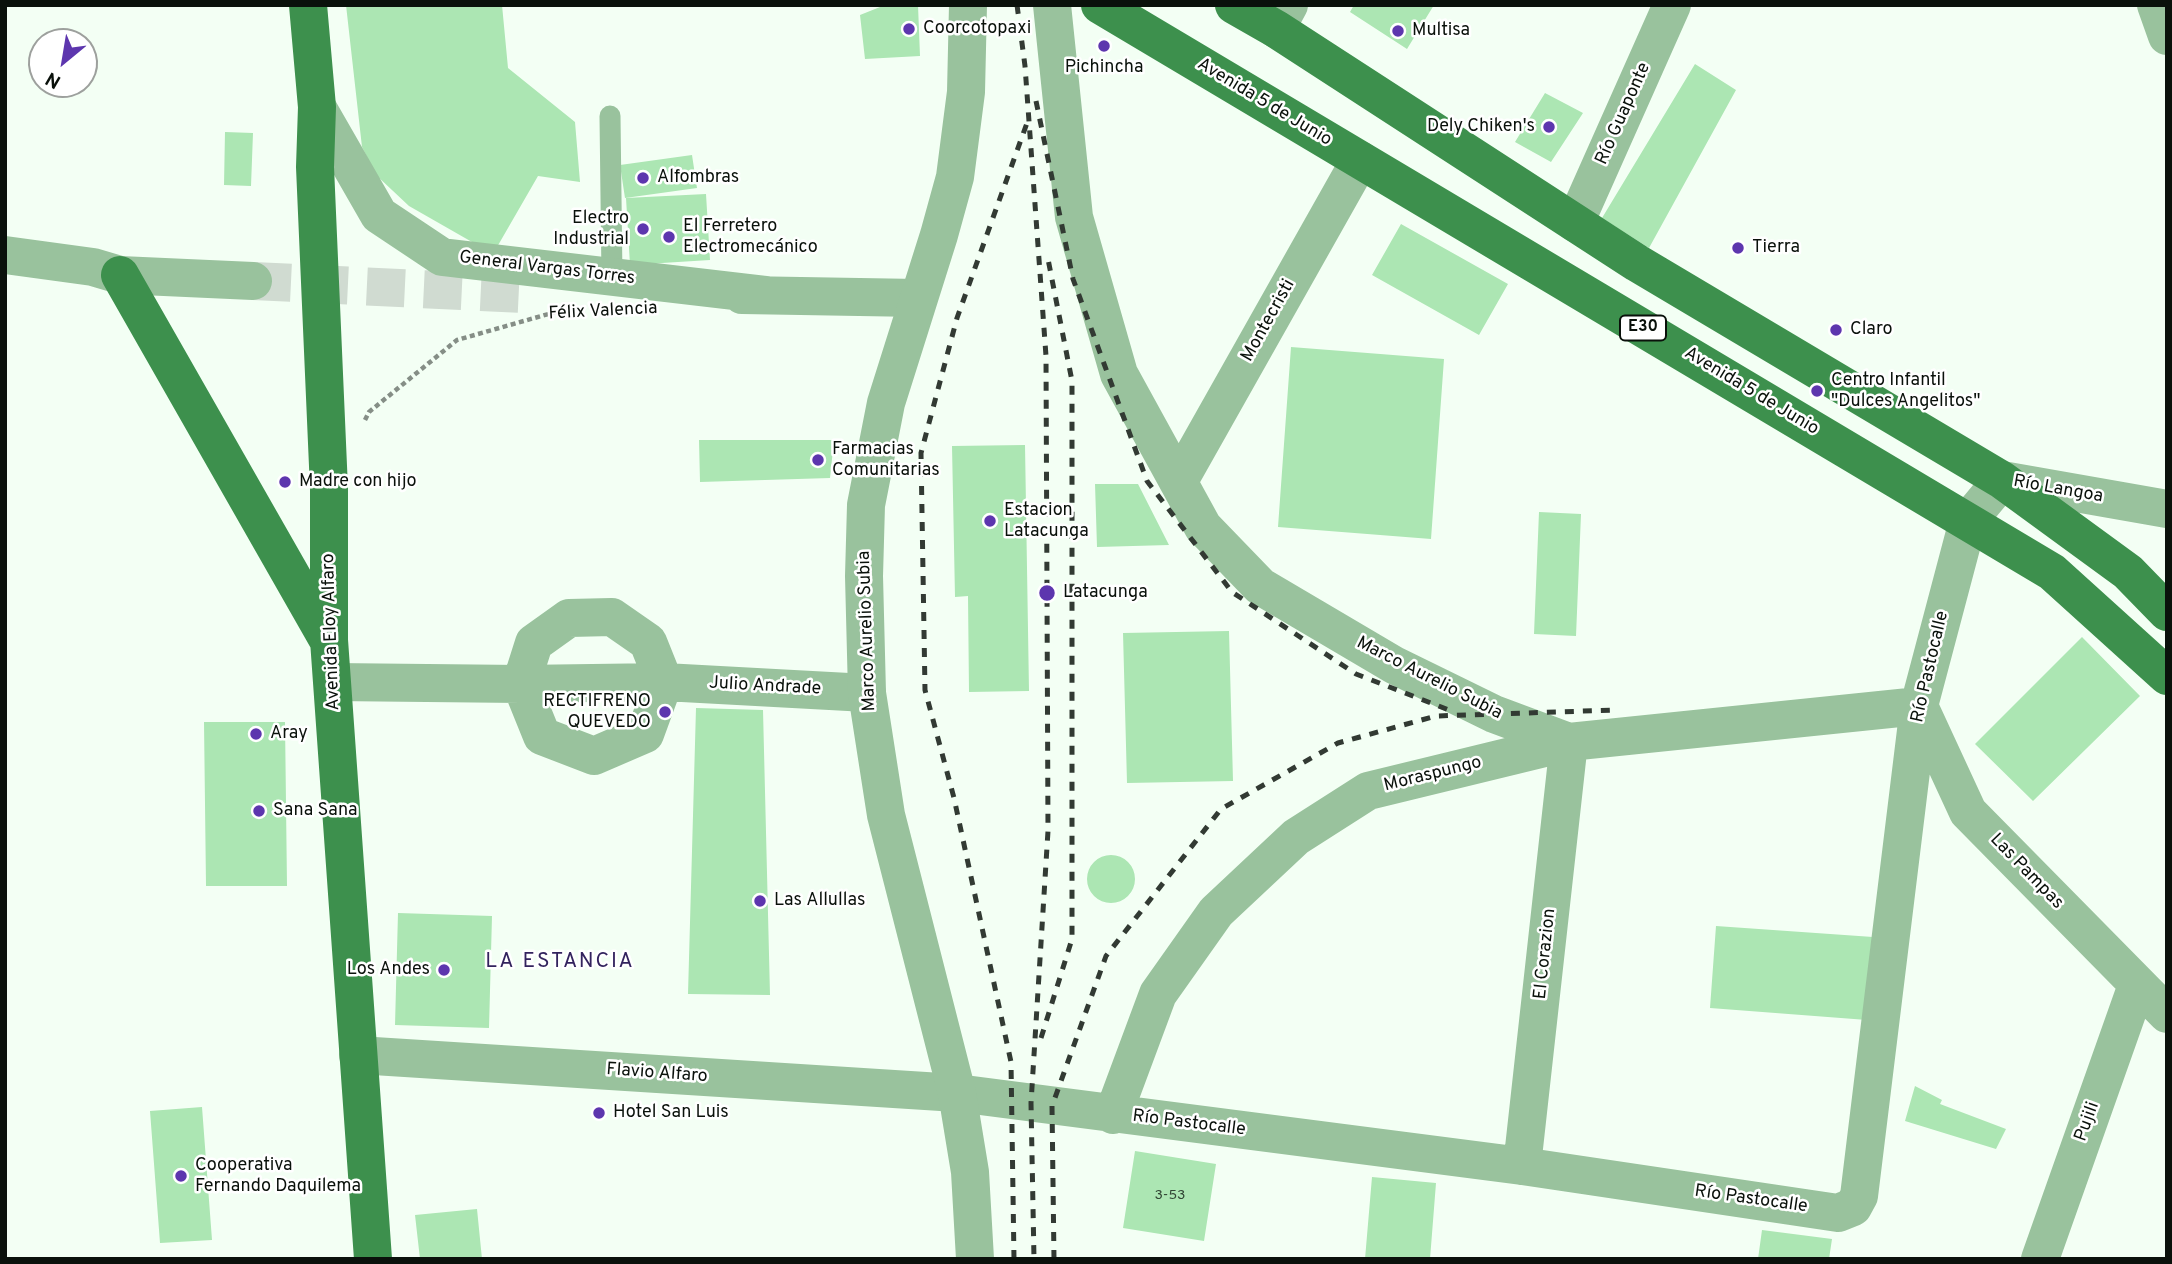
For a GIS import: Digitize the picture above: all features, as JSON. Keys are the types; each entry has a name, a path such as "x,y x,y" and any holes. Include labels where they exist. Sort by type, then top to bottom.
{"main road":[{"name":"Avenida Eloy Alfaro","path":"308,5 317,107 315,167 329,489 328,640 373,1259"},
{"name":"Avenida 5 de Junio","path":"1100,5 2052,572 2167,676"},
{"path":"1234,5 1282,17 1637,263 2001,480 2128,572 2167,612"},
{"path":"1608,307 1637,263"},
{"path":"120,275 328,640"}],"street":[{"name":"Marco Aurelio Subia","path":"968,5 966,92 955,177 886,403 866,505 864,576 867,693 886,815 957,1093 970,1172 975,1259"},
{"name":"Marco Aurelio Subia","path":"1052,5 1074,217 1119,374 1203,527 1260,586 1394,665 1494,714 1569,742"},
{"name":"Río Guaponte","path":"1576,223 1672,5"},
{"path":"2156,5 2167,36"},
{"name":"General Vargas Torres","path":"317,107 379,215 442,257 767,295"},
{"name":"Montecristi","path":"1179,481 1360,160"},
{"path":"5,255 93,267 120,275 253,281"},
{"name":"General Vargas Torres","path":"524,294 918,298"},
{"name":"Río Langoa","path":"1968,521 2001,480 2167,509"},
{"name":"Río Pastocalle","path":"957,1093 1522,1166 1838,1213 1853,1207 1859,1196 1919,706 1968,521"},
{"path":"602,617 612,617 648,642 664,682 645,734 594,756 542,736 521,684 534,643 569,618 602,617"},
{"name":"Julio Andrade","path":"333,682 664,682 867,693"},
{"name":"Moraspungo","path":"1113,1115 1158,994 1216,912 1296,836 1368,791 1569,742 1919,706"},
{"name":"Las Pampas","path":"1919,706 1968,812 2167,1014"},
{"name":"El Corazion","path":"1522,1166 1569,742"},
{"name":"Pujili","path":"2040,1259 2137,985"},
{"name":"Flavio Alfaro","path":"358,1055 957,1093"}],"lane":[{"path":"610,116 612,278"}],"path":[{"name":"Félix Valencia","path":"363,423 369,412 457,340 556,311 570,311"}],"building":[{"path":"346,5 502,5 508,68 575,122 580,182 538,176 493,254 409,206 376,175 362,147"},
{"path":"885,5 918,5 920,56 865,59 860,15"},
{"name":"Multisa","path":"1354,5 1434,5 1407,49 1350,12"},
{"path":"1695,64 1736,90 1649,248 1602,218"},
{"name":"Dely Chiken's","path":"1545,93 1583,113 1551,162 1515,142"},
{"path":"225,132 253,133 251,186 224,185"},
{"path":"692,155 697,188 625,198 620,165"},
{"path":"706,194 710,260 630,265 626,198"},
{"path":"1401,224 1508,284 1479,335 1372,275"},
{"path":"1291,347 1444,359 1431,539 1278,527"},
{"path":"699,440 834,440 830,478 700,482"},
{"name":"Estacion Latacunga","path":"1025,445 1029,691 969,692 968,596 955,597 952,446"},
{"path":"1095,484 1138,484 1169,545 1097,547"},
{"path":"1539,512 1581,514 1576,636 1534,634"},
{"path":"1229,631 1233,781 1127,783 1123,633"},
{"path":"2082,637 2140,696 2033,801 1975,744"},
{"path":"696,708 763,710 770,995 688,994"},
{"path":"204,722 285,722 287,886 206,886"},
{"path":"1111,855 1128,862 1135,879 1128,896 1111,903 1094,896 1087,879 1094,862"},
{"name":"Los Andes","path":"398,913 492,916 489,1028 395,1025"},
{"path":"1716,926 1873,937 1867,1020 1710,1008"},
{"path":"1915,1086 1942,1100 1940,1104 2006,1129 1996,1149 1905,1121"},
{"name":"Cooperativa Fernando Daquilema","path":"202,1107 212,1240 160,1243 150,1111"},
{"path":"1135,1151 1216,1164 1204,1241 1123,1228"},
{"path":"1372,1177 1436,1183 1430,1259 1365,1259"},
{"path":"477,1209 482,1259 420,1259 415,1215"},
{"path":"1762,1230 1832,1239 1829,1259 1758,1259"}],"tunnel":[{"path":"253,281 524,294"}],"railway":[{"path":"1017,5 1025,66 1046,356 1048,831 1031,1103 1034,1259"},
{"path":"1036,101 1073,279 1147,481 1232,592 1356,674 1454,712"},
{"path":"1014,1259 1011,1062 954,798 925,690 921,453 957,318 1027,123"},
{"path":"1041,1038 1072,939 1072,381 1047,254"},
{"path":"1054,1259 1052,1106 1106,956 1221,809 1338,743 1436,716 1615,710"}],"place":[{"name":"Coorcotopaxi","path":"909,29"},
{"name":"Multisa","path":"1398,31"},
{"name":"Pichincha","path":"1104,46"},
{"name":"Dely Chiken's","path":"1549,127"},
{"name":"Alfombras","path":"643,178"},
{"name":"Electro Industrial","path":"643,229"},
{"name":"El Ferretero Electromecánico","path":"669,237"},
{"name":"Tierra","path":"1738,248"},
{"name":"Claro","path":"1836,330"},
{"name":"Centro Infantil \"Dulces Angelitos\"","path":"1817,391"},
{"name":"Farmacias Comunitarias","path":"818,460"},
{"name":"Madre con hijo","path":"285,482"},
{"name":"Estacion Latacunga","path":"990,521"},
{"name":"Latacunga","path":"1047,593"},
{"name":"RECTIFRENO QUEVEDO","path":"665,712"},
{"name":"Aray","path":"256,734"},
{"name":"Sana Sana","path":"259,811"},
{"name":"Las Allullas","path":"760,901"},
{"name":"Los Andes","path":"444,970"},
{"name":"Hotel San Luis","path":"599,1113"},
{"name":"Cooperativa Fernando Daquilema","path":"181,1176"}],"district":[{"name":"LA ESTANCIA","path":"560,963"}]}
